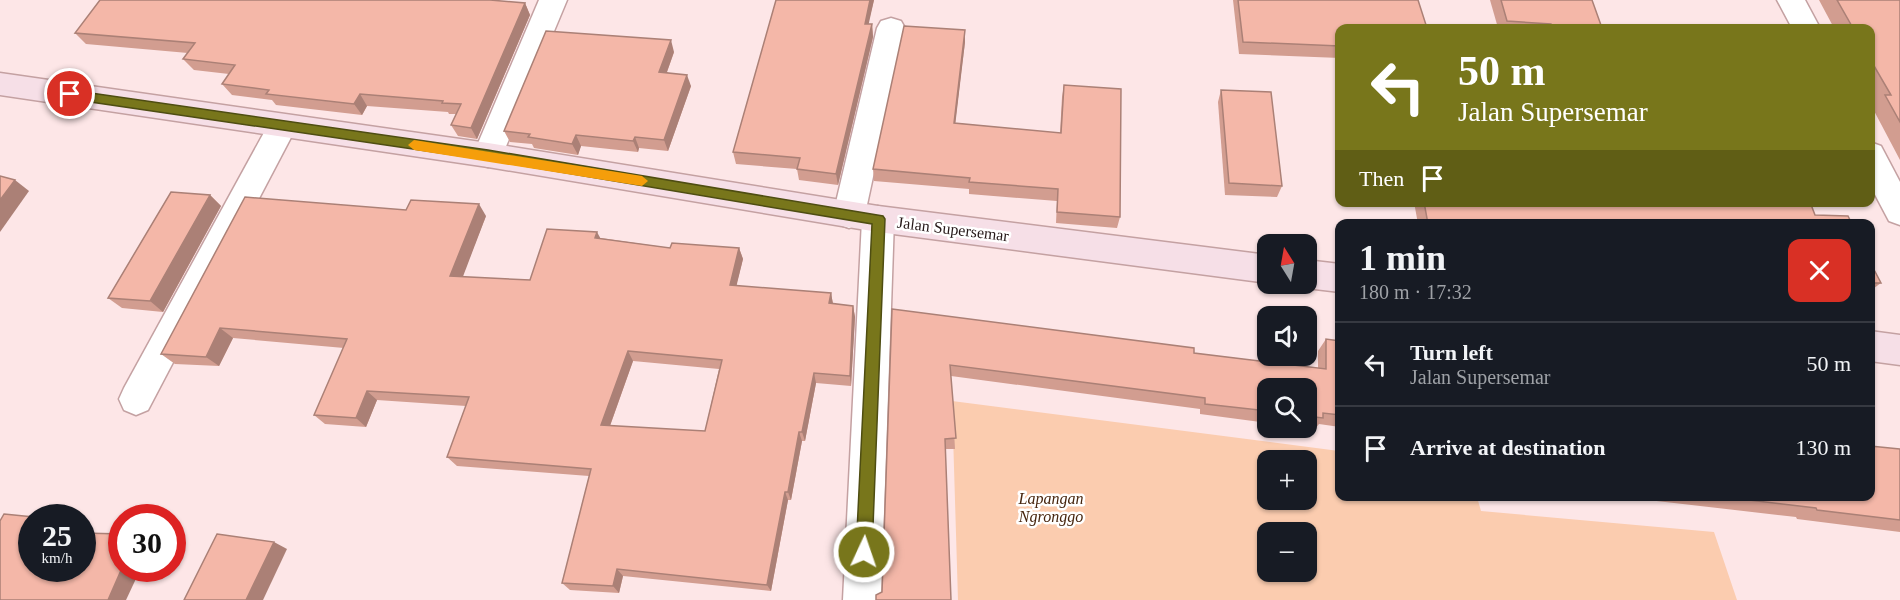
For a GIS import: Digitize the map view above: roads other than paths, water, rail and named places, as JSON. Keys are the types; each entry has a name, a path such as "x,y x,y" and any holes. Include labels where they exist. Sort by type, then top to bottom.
{"main road":[{"name":"Jalan Supersemar","path":"0,84 488,155 864,217 1257,268"},
{"path":"1317,275 1335,277"},
{"path":"1875,347 1900,350"}],"street":[{"path":"488,155 554,0"},
{"path":"1791,0 1804,24"},
{"path":"862,600 864,217 891,28"},
{"path":"136,399 282,126"},
{"path":"1875,164 1900,212"}],"park label":[{"name":"Lapangan Ngronggo","path":"1051,507"}]}
